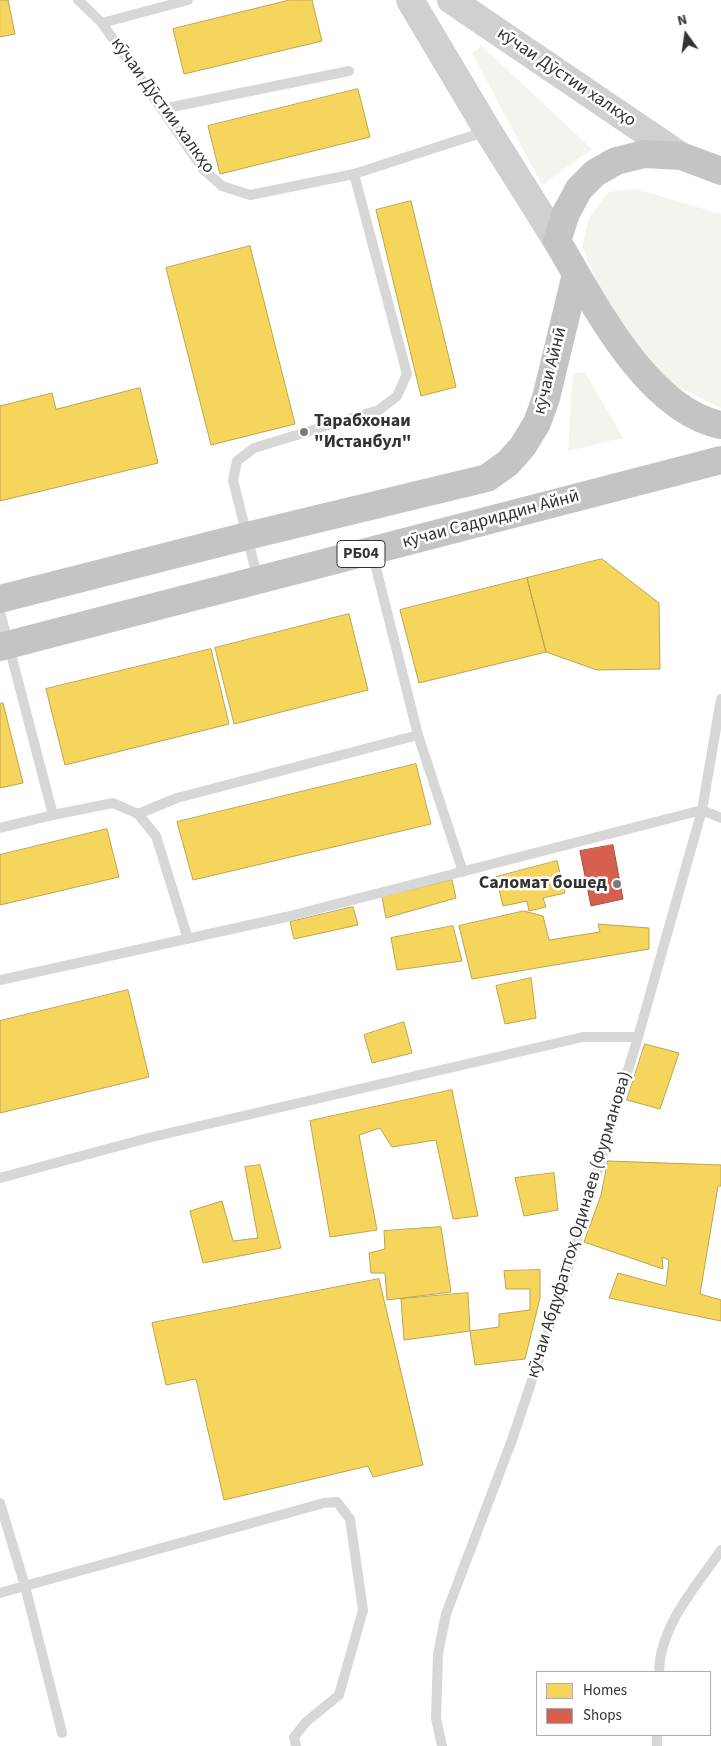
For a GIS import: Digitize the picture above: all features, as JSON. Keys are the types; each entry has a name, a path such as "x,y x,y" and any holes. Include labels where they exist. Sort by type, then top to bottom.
{"highway":[{"path":"721,171 681,156 644,154 616,161 595,173 579,189 566,213 557,241 613,334 636,365 657,387 688,413 707,422 721,425"},
{"name":"кӯчаи Айнӣ","path":"247,536 487,478 508,463 523,446 537,423 546,398 576,274"},
{"name":"кӯчаи Садриддин Айнӣ","path":"4,646 721,460"},
{"name":"РБ04","path":"0,599 247,536"}],"main road":[{"path":"410,0 488,131 557,241"},
{"name":"кӯчаи Дӯстии халкҳо","path":"451,0 681,156"}],"lane":[{"name":"кӯчаи Дӯстии халкҳо","path":"78,0 102,23 203,169 222,186 250,195 354,174 488,131"},
{"path":"102,23 188,0"},
{"path":"162,110 349,71"},
{"path":"259,581 233,480 237,461 254,448 379,410 398,396 407,374 354,174"},
{"path":"372,551 418,735 463,872"},
{"path":"0,612 4,646 53,815"},
{"name":"кӯчаи Абдуфаттоҳ Одинаев (Фурманова)","path":"442,1746 436,1718 438,1654 446,1614 512,1440 560,1296 638,1036 702,810 721,699"},
{"path":"138,814 176,798 418,735"},
{"path":"0,828 113,803 138,814 156,836 188,938"},
{"path":"0,980 286,917 702,810 721,818"},
{"path":"0,1178 148,1138 583,1037 638,1036"},
{"path":"0,1594 324,1503 337,1502 350,1519 363,1610 340,1695 306,1722 294,1737 296,1746"},
{"path":"0,1503 25,1586 62,1733"},
{"path":"659,1671 665,1640 675,1617 721,1550"}],"shaded area":[{"path":"482,46 592,149 542,185 472,53"},
{"path":"636,189 721,214 721,408 662,379 606,303 582,247 589,218 608,192"},
{"path":"585,372 623,438 568,451 573,374"}],"building: Homes":[{"path":"0,0 8,0 15,34 0,37"},
{"path":"290,0 312,0 322,41 184,74 173,29"},
{"path":"358,89 370,137 220,174 208,126"},
{"path":"411,201 456,387 421,396 376,210"},
{"path":"250,246 295,424 211,445 166,268"},
{"path":"140,388 158,463 0,501 0,406 52,393 56,409"},
{"path":"602,559 659,603 660,669 597,670 546,652 527,578"},
{"path":"527,578 546,652 419,683 400,610"},
{"path":"349,614 368,690 234,724 215,648"},
{"path":"211,649 229,724 65,765 46,689"},
{"path":"3,703 23,783 0,788 0,704"},
{"path":"416,764 431,824 193,880 177,822"},
{"path":"107,829 119,877 0,905 0,855"},
{"path":"557,861 565,893 543,898 546,907 529,911 527,901 503,906 496,877"},
{"path":"452,880 456,898 386,918 382,897"},
{"path":"353,907 358,925 294,939 290,922"},
{"path":"524,911 543,916 549,940 600,932 598,924 649,928 649,949 472,979 459,926"},
{"path":"453,926 462,961 397,970 391,938"},
{"path":"531,978 536,1018 505,1024 496,986"},
{"path":"128,990 149,1077 0,1113 0,1021"},
{"path":"404,1022 412,1053 372,1063 364,1035"},
{"path":"645,1044 679,1053 660,1109 627,1100"},
{"path":"452,1090 478,1216 453,1219 436,1140 392,1147 380,1128 359,1135 377,1230 330,1237 310,1121"},
{"path":"608,1161 721,1165 721,1186 718,1186 700,1294 721,1300 721,1321 609,1298 618,1273 666,1286 669,1260 662,1257 663,1269 584,1242 601,1195"},
{"path":"260,1165 281,1248 203,1263 190,1211 222,1201 233,1241 258,1238 245,1167"},
{"path":"554,1173 558,1210 524,1216 515,1178"},
{"path":"441,1227 451,1292 387,1300 385,1273 371,1273 369,1253 385,1249 384,1231"},
{"path":"540,1270 540,1298 525,1359 475,1365 470,1331 499,1327 499,1314 530,1310 530,1289 506,1289 504,1271"},
{"path":"379,1279 423,1465 373,1477 368,1466 224,1500 196,1379 166,1385 152,1323"},
{"path":"468,1293 470,1331 404,1340 401,1299"}],"building: Shops":[{"path":"613,845 623,899 591,906 580,851"}],"place":[{"name":"Тарабхонаи \"Истанбул\"","path":"304,432"},
{"name":"Саломат бошед","path":"617,884"}]}
